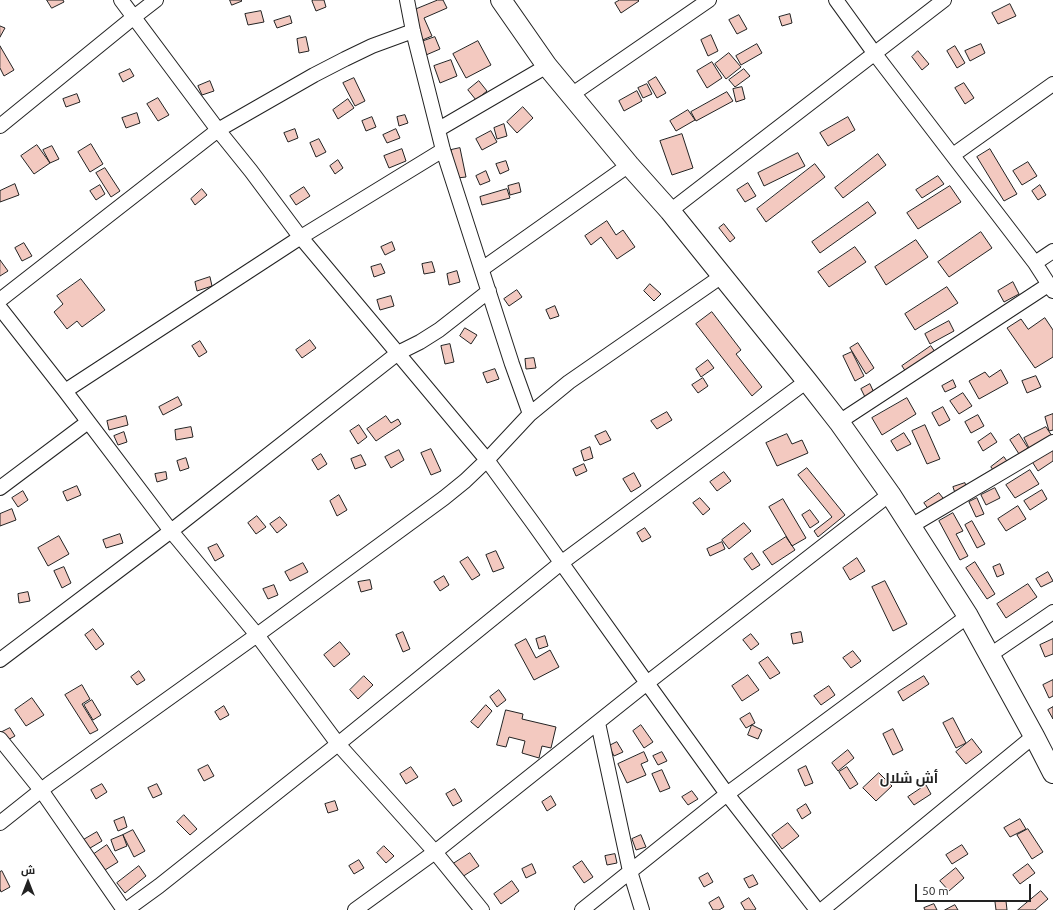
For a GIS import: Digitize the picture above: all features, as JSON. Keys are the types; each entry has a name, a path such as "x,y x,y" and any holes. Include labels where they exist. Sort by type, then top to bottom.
{"main road":[{"path":"500,0 547,66 629,165 670,211 839,422 890,494 968,616 1053,773"}],"street":[{"path":"121,0 298,234 487,460 727,794 817,910"},
{"path":"0,126 156,0"},
{"path":"407,0 413,31 443,150 512,364 530,414"},
{"path":"571,95 709,0"},
{"path":"836,0 875,54 1035,263 1051,288 839,422"},
{"path":"670,211 944,0"},
{"path":"0,300 218,130 345,59 372,46 413,31"},
{"path":"438,129 547,66"},
{"path":"953,155 1053,84"},
{"path":"65,391 301,237 443,150"},
{"path":"482,269 629,165"},
{"path":"1035,263 1053,251"},
{"path":"0,824 41,790 257,635 444,498 487,460 530,414 569,382 722,276"},
{"path":"0,660 171,531 398,354 438,330 489,291"},
{"path":"0,308 171,531 257,635 338,744 434,852 482,910"},
{"path":"0,739 41,790 125,910 159,886 338,744 561,563 807,381"},
{"path":"0,488 88,422"},
{"path":"911,526 1053,442"},
{"path":"355,910 434,852 647,683 890,494"},
{"path":"990,655 1053,612"},
{"path":"582,910 727,794 968,616"},
{"path":"598,723 630,871 642,910"},
{"path":"822,910 1034,736"}],"building":[{"path":"47,0 63,0 64,2 52,8"},
{"path":"230,0 241,0 242,1 232,5"},
{"path":"324,0 326,7 316,11 312,1"},
{"path":"438,0 443,0 447,8 424,18 432,36 420,41 407,13"},
{"path":"620,0 639,1 621,13 615,3"},
{"path":"1010,4 1016,16 998,24 992,13"},
{"path":"261,11 264,22 248,25 245,14"},
{"path":"790,14 792,23 782,26 779,17"},
{"path":"739,15 747,29 737,34 729,20"},
{"path":"290,16 292,23 277,28 274,21"},
{"path":"0,26 5,28 0,37"},
{"path":"711,35 718,51 708,56 701,40"},
{"path":"306,37 309,51 299,53 297,39"},
{"path":"435,37 440,49 426,55 421,42"},
{"path":"478,41 491,65 466,78 453,54"},
{"path":"757,44 762,53 741,65 736,56"},
{"path":"981,44 985,53 970,61 965,51"},
{"path":"0,46 14,70 4,76 0,68"},
{"path":"955,46 965,63 957,68 947,51"},
{"path":"918,51 929,64 922,70 912,57"},
{"path":"729,53 741,67 726,79 715,64"},
{"path":"451,60 457,76 440,83 434,66"},
{"path":"712,62 722,78 707,88 697,71"},
{"path":"130,69 134,76 123,82 119,74"},
{"path":"744,69 750,76 735,87 729,80"},
{"path":"656,77 666,93 657,98 648,82"},
{"path":"354,78 365,101 355,106 343,83"},
{"path":"210,81 214,91 202,95 198,86"},
{"path":"479,81 487,91 476,100 468,90"},
{"path":"964,83 974,98 965,104 955,88"},
{"path":"647,84 652,94 643,98 638,88"},
{"path":"742,87 745,99 736,102 733,89"},
{"path":"637,91 642,101 624,111 619,101"},
{"path":"727,92 733,101 696,121 691,112"},
{"path":"77,94 80,102 66,107 63,99"},
{"path":"158,98 169,115 158,121 147,104"},
{"path":"348,99 354,108 338,119 333,110"},
{"path":"523,107 533,118 517,133 507,122"},
{"path":"688,110 695,120 676,131 670,121"},
{"path":"137,113 140,123 126,128 122,118"},
{"path":"405,115 408,123 399,126 397,117"},
{"path":"372,117 376,127 366,131 362,121"},
{"path":"848,117 855,130 828,146 820,133"},
{"path":"504,124 507,136 497,139 494,128"},
{"path":"295,129 298,138 288,142 284,133"},
{"path":"396,129 400,138 387,143 383,135"},
{"path":"491,131 497,142 482,150 476,139"},
{"path":"682,134 693,168 672,175 660,141"},
{"path":"319,139 326,152 316,157 310,143"},
{"path":"91,144 103,164 90,172 78,152"},
{"path":"37,145 50,163 34,174 21,156"},
{"path":"52,146 59,159 50,163 43,150"},
{"path":"460,148 466,177 457,178 451,150"},
{"path":"402,149 406,161 389,168 384,156"},
{"path":"990,149 1017,194 1004,201 977,157"},
{"path":"798,153 805,166 764,186 758,173"},
{"path":"878,154 886,165 843,198 835,188"},
{"path":"338,160 343,168 335,174 330,166"},
{"path":"506,161 509,170 500,174 496,164"},
{"path":"1028,162 1037,176 1022,185 1013,171"},
{"path":"815,164 825,177 766,222 757,209"},
{"path":"105,168 120,191 111,197 96,173"},
{"path":"486,171 490,181 480,185 476,176"},
{"path":"938,176 944,184 922,198 916,190"},
{"path":"519,183 521,192 510,195 508,186"},
{"path":"748,183 756,196 745,202 737,190"},
{"path":"15,184 19,195 0,202 0,191"},
{"path":"100,185 105,194 96,200 90,191"},
{"path":"1040,185 1046,195 1038,200 1032,191"},
{"path":"950,186 961,202 918,229 907,213"},
{"path":"304,187 310,196 296,205 290,196"},
{"path":"202,189 207,195 195,205 191,199"},
{"path":"507,189 510,198 482,205 480,197"},
{"path":"868,202 876,213 820,253 812,242"},
{"path":"607,221 616,235 623,230 635,247 617,259 601,237 591,245 585,236"},
{"path":"724,224 735,238 730,242 719,228"},
{"path":"981,232 992,248 949,277 938,262"},
{"path":"916,240 928,257 886,285 875,267"},
{"path":"392,242 395,250 385,255 381,247"},
{"path":"24,243 32,256 22,261 15,248"},
{"path":"855,247 866,262 829,287 818,272"},
{"path":"0,260 8,271 0,276"},
{"path":"432,262 435,272 424,274 422,264"},
{"path":"381,264 385,273 374,277 371,267"},
{"path":"457,271 460,282 449,285 447,274"},
{"path":"210,277 212,286 197,291 195,282"},
{"path":"81,279 105,310 82,327 77,321 67,329 54,312 63,304 57,296"},
{"path":"1013,282 1019,294 1004,302 998,291"},
{"path":"650,284 661,294 654,301 644,291"},
{"path":"947,287 958,303 915,330 905,314"},
{"path":"517,290 522,297 509,306 504,299"},
{"path":"391,296 394,306 380,310 377,300"},
{"path":"555,306 559,316 550,319 546,310"},
{"path":"712,312 741,350 736,354 762,387 752,396 696,324"},
{"path":"1045,318 1053,330 1053,357 1035,368 1007,328 1021,319 1028,329"},
{"path":"949,321 954,331 930,344 925,334"},
{"path":"465,328 477,335 471,344 460,336"},
{"path":"310,340 316,348 302,358 296,350"},
{"path":"200,341 207,352 199,357 192,346"},
{"path":"858,343 874,368 866,374 850,348"},
{"path":"450,344 454,362 445,364 441,346"},
{"path":"931,346 937,355 908,375 902,366"},
{"path":"852,352 864,376 855,381 843,356"},
{"path":"534,358 536,368 526,369 525,359"},
{"path":"708,360 714,368 701,377 696,369"},
{"path":"495,369 499,379 487,383 483,373"},
{"path":"1001,370 1008,383 979,399 969,381 985,372 989,377"},
{"path":"1036,376 1041,387 1027,393 1022,381"},
{"path":"703,378 708,386 698,393 692,385"},
{"path":"953,380 956,387 945,392 942,386"},
{"path":"870,384 876,397 867,401 861,389"},
{"path":"963,393 972,406 959,414 950,401"},
{"path":"178,397 182,405 163,415 159,407"},
{"path":"907,398 916,414 882,435 872,418"},
{"path":"943,407 950,420 939,426 932,413"},
{"path":"667,412 672,420 657,429 651,421"},
{"path":"1053,414 1053,430 1049,431 1045,417"},
{"path":"978,415 984,426 971,433 965,422"},
{"path":"126,416 128,425 109,430 107,421"},
{"path":"386,416 391,423 398,419 401,424 376,441 367,429"},
{"path":"359,425 367,437 358,444 350,431"},
{"path":"925,425 940,459 927,464 912,431"},
{"path":"191,427 193,437 176,440 175,430"},
{"path":"1046,427 1052,436 1029,448 1024,438"},
{"path":"606,431 611,440 600,445 595,436"},
{"path":"124,432 127,442 118,445 114,436"},
{"path":"904,433 911,444 897,451 891,441"},
{"path":"991,433 997,442 983,451 978,442"},
{"path":"787,434 792,444 802,440 808,453 777,466 766,443"},
{"path":"1019,434 1028,448 1019,454 1010,440"},
{"path":"1053,446 1053,461 1038,471 1031,460"},
{"path":"590,447 593,458 584,461 581,451"},
{"path":"431,449 441,471 431,475 421,453"},
{"path":"399,450 404,460 391,468 385,457"},
{"path":"321,454 327,464 318,470 312,460"},
{"path":"361,455 366,465 355,469 351,459"},
{"path":"1004,457 1009,464 996,474 991,467"},
{"path":"186,458 189,468 180,471 177,461"},
{"path":"584,464 587,471 576,476 573,469"},
{"path":"807,468 845,515 818,537 814,531 832,517 798,475"},
{"path":"1030,470 1039,484 1015,498 1006,485"},
{"path":"166,472 167,479 157,482 155,474"},
{"path":"724,472 731,481 717,491 710,482"},
{"path":"634,473 641,486 631,492 623,479"},
{"path":"965,483 967,490 955,493 953,487"},
{"path":"77,486 81,495 67,501 63,492"},
{"path":"995,488 1000,498 986,505 981,495"},
{"path":"1042,490 1047,499 1030,510 1024,501"},
{"path":"23,491 28,500 18,507 12,498"},
{"path":"939,493 947,503 932,514 924,503"},
{"path":"339,495 347,510 337,516 330,501"},
{"path":"700,498 710,509 703,515 693,503"},
{"path":"977,498 984,514 976,517 969,502"},
{"path":"783,499 806,538 792,546 769,507"},
{"path":"1018,506 1026,519 1006,531 998,519"},
{"path":"12,509 16,520 0,526 0,514"},
{"path":"810,510 819,522 810,528 802,515"},
{"path":"953,513 963,531 956,534 968,556 960,560 939,521"},
{"path":"257,516 266,527 256,534 248,523"},
{"path":"280,517 287,525 277,533 270,524"},
{"path":"972,521 985,544 977,548 965,525"},
{"path":"744,523 751,531 729,549 722,540"},
{"path":"645,528 651,537 642,542 637,533"},
{"path":"120,534 123,543 106,548 103,540"},
{"path":"59,536 69,554 48,566 38,548"},
{"path":"786,537 795,550 772,565 763,552"},
{"path":"722,542 725,549 710,556 707,549"},
{"path":"217,544 224,556 215,561 208,548"},
{"path":"496,551 504,568 493,572 486,555"},
{"path":"752,553 760,565 752,570 744,559"},
{"path":"468,557 480,575 472,580 460,562"},
{"path":"857,558 865,571 850,580 843,568"},
{"path":"975,562 995,594 987,599 966,568"},
{"path":"303,563 308,572 290,581 285,572"},
{"path":"1000,564 1004,574 997,577 993,567"},
{"path":"64,567 71,583 62,588 54,571"},
{"path":"1048,572 1053,581 1041,587 1036,579"},
{"path":"444,576 449,585 440,591 434,582"},
{"path":"370,580 372,589 361,592 358,582"},
{"path":"885,581 907,624 893,631 872,587"},
{"path":"1028,584 1037,597 1006,618 997,604"},
{"path":"274,585 278,595 268,599 263,589"},
{"path":"28,592 30,601 19,603 18,594"},
{"path":"93,629 104,644 96,650 85,635"},
{"path":"403,632 410,649 403,652 396,635"},
{"path":"801,632 803,642 793,644 791,634"},
{"path":"751,634 759,644 751,650 743,640"},
{"path":"545,636 548,646 539,649 536,639"},
{"path":"526,639 536,658 550,650 559,667 534,680 515,645"},
{"path":"1053,639 1053,654 1045,657 1040,645"},
{"path":"340,642 350,654 334,667 324,655"},
{"path":"853,651 861,661 851,668 843,658"},
{"path":"768,657 780,673 770,679 759,663"},
{"path":"139,671 145,680 137,685 131,677"},
{"path":"748,675 759,690 742,701 732,686"},
{"path":"364,676 373,685 358,699 350,690"},
{"path":"924,676 929,684 903,701 898,692"},
{"path":"1053,680 1053,696 1049,698 1043,685"},
{"path":"82,685 90,699 82,704 98,730 90,734 65,695"},
{"path":"829,686 835,695 821,705 814,696"},
{"path":"499,690 506,700 497,707 490,697"},
{"path":"32,698 44,715 26,726 15,710"},
{"path":"92,700 101,715 93,720 84,705"},
{"path":"486,705 492,711 478,728 471,722"},
{"path":"224,706 229,715 220,720 215,712"},
{"path":"1053,707 1053,719 1048,710"},
{"path":"506,710 523,714 522,719 556,727 551,748 542,746 539,758 522,753 525,741 509,737 506,747 497,745"},
{"path":"750,713 755,723 746,728 740,719"},
{"path":"953,718 966,743 956,748 943,723"},
{"path":"641,725 653,742 644,748 633,731"},
{"path":"752,725 762,730 758,739 748,735"},
{"path":"10,728 15,736 4,742 0,733"},
{"path":"893,729 903,750 893,755 883,734"},
{"path":"972,739 982,752 966,764 956,752"},
{"path":"617,742 623,752 614,756 609,746"},
{"path":"848,750 854,758 838,771 832,763"},
{"path":"644,752 648,761 641,764 646,775 627,783 618,764"},
{"path":"662,752 667,761 658,765 653,756"},
{"path":"208,765 214,776 204,781 198,770"},
{"path":"806,766 813,783 805,786 798,770"},
{"path":"411,767 418,777 406,784 400,774"},
{"path":"847,767 858,784 850,789 839,772"},
{"path":"662,770 670,788 660,792 652,774"},
{"path":"879,773 892,786 876,801 863,788"},
{"path":"102,784 107,792 96,799 91,790"},
{"path":"157,784 162,794 153,798 148,788"},
{"path":"926,785 931,794 914,805 908,797"},
{"path":"455,789 462,801 453,806 446,794"},
{"path":"692,791 698,799 688,805 682,797"},
{"path":"551,796 556,805 547,811 542,802"},
{"path":"335,801 338,810 328,813 325,804"},
{"path":"806,804 811,813 802,819 797,810"},
{"path":"184,815 197,829 190,835 177,822"},
{"path":"124,817 127,827 118,831 114,821"},
{"path":"1020,819 1026,829 1010,837 1004,828"},
{"path":"788,823 799,836 782,849 772,835"},
{"path":"1028,829 1043,852 1032,859 1017,835"},
{"path":"133,830 145,851 134,857 123,835"},
{"path":"97,832 102,841 85,851 80,842"},
{"path":"123,835 127,846 115,851 111,840"},
{"path":"641,835 646,847 636,850 632,839"},
{"path":"107,845 118,862 105,870 94,854"},
{"path":"962,845 968,854 952,864 946,855"},
{"path":"384,846 394,856 386,863 377,853"},
{"path":"470,853 479,866 462,877 453,864"},
{"path":"615,854 617,863 607,865 605,856"},
{"path":"359,860 364,868 354,874 349,866"},
{"path":"582,861 593,877 584,883 573,867"},
{"path":"532,864 536,873 526,878 522,869"},
{"path":"1028,864 1035,873 1020,884 1013,875"},
{"path":"139,866 146,876 125,893 117,883"},
{"path":"956,868 964,878 949,891 940,881"},
{"path":"2,871 10,887 1,892 0,872"},
{"path":"708,873 713,882 704,887 699,878"},
{"path":"753,875 758,884 749,888 744,879"},
{"path":"512,881 519,891 501,904 494,894"},
{"path":"1041,891 1048,899 1035,910 1018,910"},
{"path":"719,897 724,907 719,910 713,910 709,903"},
{"path":"749,898 756,909 745,910 741,903"},
{"path":"1006,901 1007,910 996,910 995,902"},
{"path":"934,904 937,910 925,910 924,908"},
{"path":"955,905 958,910 945,910"}],"district":[{"name":"أش شلال","path":"909,778"}]}
